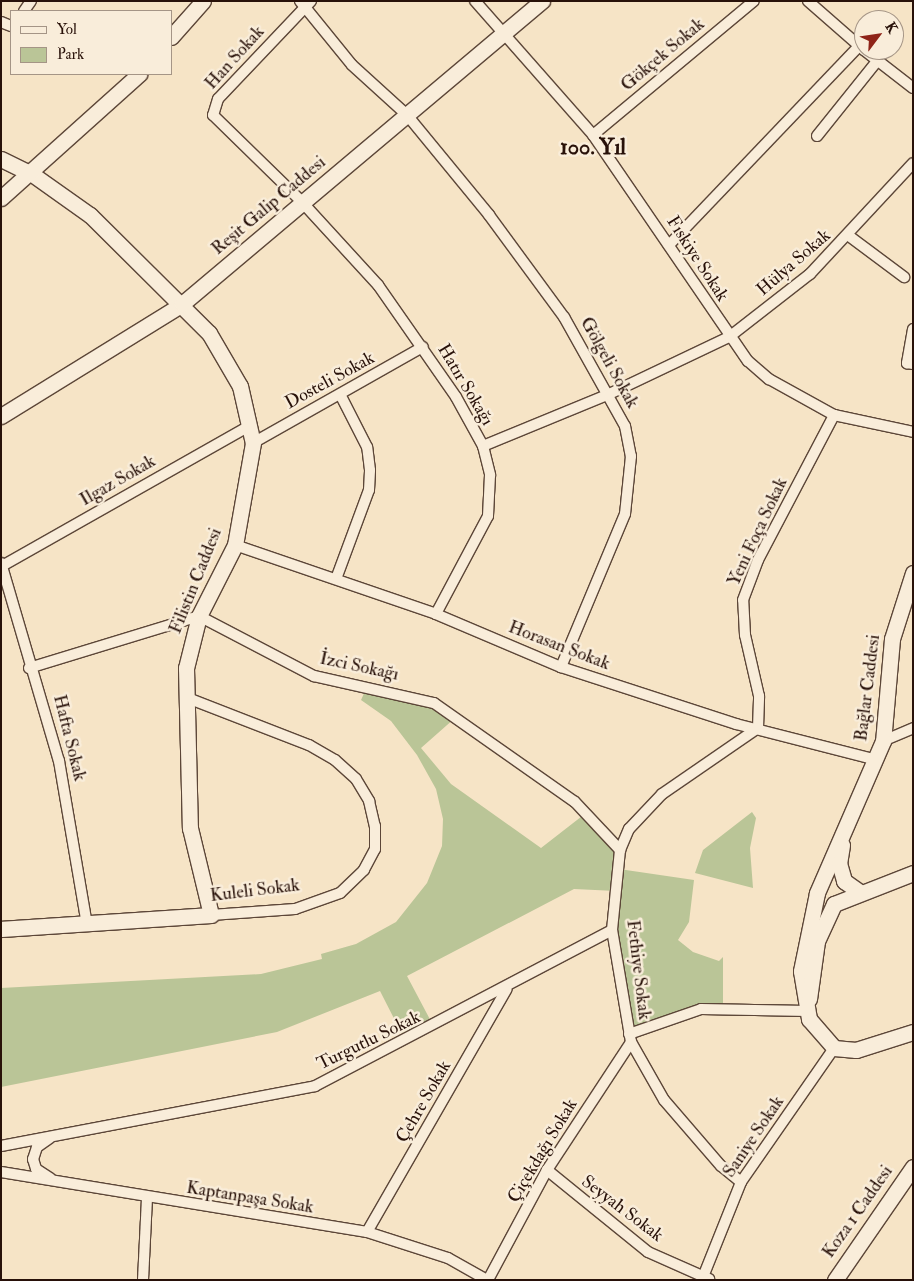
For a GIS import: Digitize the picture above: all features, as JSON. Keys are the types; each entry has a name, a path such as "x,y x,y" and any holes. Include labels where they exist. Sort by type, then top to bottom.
{"main road":[{"path":"172,37 203,1"},
{"name":"Reşit Galip Caddesi","path":"1,416 182,304 542,1"},
{"path":"1,198 32,174 137,75"},
{"name":"Filistin Caddesi","path":"1,159 32,174 90,215 182,304 226,358 251,425 253,443 235,545 199,616 190,640 185,697 190,828 211,915"},
{"name":"Bağlar Caddesi","path":"808,1010 801,971 807,931 818,893 877,760 883,741 892,639 913,573"},
{"name":"Bağlar Caddesi","path":"844,834 841,872 848,886 860,892"},
{"path":"913,873 839,900 825,918 808,1010 815,1029 834,1048 856,1050 913,1032"},
{"name":"Kuleli Sokak","path":"1,928 211,915"},
{"name":"Koza 1 Caddesi","path":"834,1280 913,1167"}],"street":[{"name":"Fıskiye Sokak","path":"475,1 593,135 670,245 729,337 769,379 834,415 913,432"},
{"name":"Gökçek Sokak","path":"593,135 754,1"},
{"path":"808,1 854,41"},
{"name":"Gölgeli Sokak","path":"306,3 352,64 407,115 564,317 610,394 625,426 632,456 630,485 605,568 561,667"},
{"name":"Han Sokak","path":"302,202 213,115 218,98 306,3"},
{"path":"670,245 854,58"},
{"path":"817,136 877,61 913,88"},
{"name":"Hülya Sokak","path":"483,446 610,394 729,337 810,274 849,236 913,162"},
{"name":"Hatır Sokağı","path":"302,202 378,285 423,347 483,446 490,475 488,516 436,614"},
{"path":"849,236 904,277"},
{"path":"913,329 907,362 913,364"},
{"name":"Dosteli Sokak","path":"253,443 423,347"},
{"path":"336,579 369,490 370,470 367,447 340,394"},
{"name":"Yeni Foça Sokak","path":"758,728 759,696 745,635 743,600 758,560 834,415"},
{"name":"Ilgaz Sokak","path":"2,565 251,425"},
{"name":"Horasan Sokak","path":"235,545 436,614 561,667 758,728 877,760"},
{"name":"Hafta Sokak","path":"2,565 32,667 70,816 87,924"},
{"path":"32,667 199,616"},
{"name":"İzci Sokağı","path":"199,616 314,676 434,703 575,802 620,850"},
{"name":"Kuleli Sokak","path":"185,697 309,745 335,760 356,778 369,801 375,826 375,850 364,870 340,893 295,909 211,915"},
{"name":"Fethiye Sokak","path":"741,1182 703,1147 664,1100 630,1038 612,930 620,850 630,829 662,794 758,728"},
{"path":"883,741 913,728"},
{"name":"Turgutlu Sokak","path":"1,1146 315,1086 508,988 612,930"},
{"name":"Çehre Sokak","path":"368,1232 508,988"},
{"path":"630,1038 676,1016 723,1009 808,1010"},
{"name":"Çiçekdağı Sokak","path":"488,1280 547,1170 630,1038"},
{"name":"Saniye Sokak","path":"707,1279 741,1182 834,1048"},
{"path":"60,1182 36,1169 33,1158 37,1146 67,1132"},
{"name":"Seyyah Sokak","path":"547,1170 648,1252 707,1279"},
{"name":"Kaptanpaşa Sokak","path":"1,1172 368,1232 448,1258 488,1280"},
{"path":"143,1280 147,1197"}],"green space":[{"path":"367,687 404,694 455,718 421,748 451,784 541,848 586,813 620,850 619,869 694,880 689,922 678,940 693,952 719,961 723,957 723,1009 701,1009 629,1034 612,930 616,891 574,889 407,976 434,1027 406,1042 380,991 277,1032 1,1087 1,988 261,974 322,959 321,954 356,944 396,922 427,883 442,846 443,819 436,789 417,755 391,721 361,700"},
{"path":"752,812 756,818 750,848 753,888 695,873 703,850"}],"district":[{"name":"100. Yıl","path":"593,148"}]}
